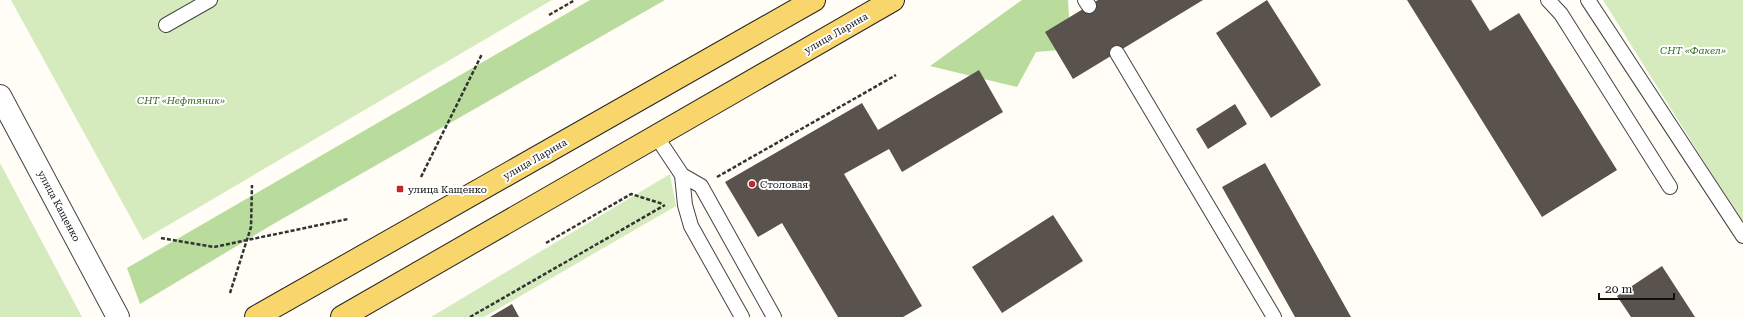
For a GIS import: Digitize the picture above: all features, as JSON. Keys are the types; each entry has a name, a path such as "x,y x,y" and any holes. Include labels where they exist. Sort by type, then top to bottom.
{"main road":[{"name":"улица Ларина","path":"256,317 814,0"},
{"name":"улица Ларина","path":"342,317 893,0"}],"street":[{"name":"улица Кащенко","path":"0,96 118,317"}],"lane":[{"path":"166,25 210,0"},
{"path":"1548,0 1561,14 1670,187"},
{"path":"1588,0 1743,236"},
{"path":"1117,53 1274,317"},
{"path":"656,136 682,175 701,186 774,317"},
{"path":"682,175 685,204 691,226 742,317"}],"path":[{"path":"549,15 575,0"},
{"path":"421,177 482,54"},
{"path":"230,293 251,227 252,185"},
{"path":"546,243 631,194 663,205"},
{"path":"161,238 214,248 348,219"}],"green space":[{"name":"СНТ «Нефтяник»","path":"11,0 552,0 143,240"},
{"path":"590,0 665,0 275,223 140,304 127,268"},
{"path":"1022,0 1068,0 1071,49 1036,52 1017,87 930,66"},
{"name":"СНТ «Факел»","path":"1603,0 1743,0 1743,224"},
{"path":"0,163 82,317 0,317"},
{"path":"670,174 676,206 484,317 431,317"}],"building":[{"path":"1098,0 1203,0 1073,79 1045,32"},
{"path":"1267,0 1321,85 1271,118 1216,33"},
{"path":"1407,0 1471,0 1490,31 1519,13 1617,170 1542,217"},
{"path":"979,70 1003,112 902,172 889,149 844,174 922,306 903,317 838,317 782,223 758,237 725,182 862,103 878,130"},
{"path":"1235,104 1247,124 1208,149 1196,129"},
{"path":"1265,163 1351,317 1295,317 1222,187"},
{"path":"1053,215 1083,261 1002,313 972,267"},
{"path":"1662,266 1695,317 1631,317 1617,296"},
{"path":"512,304 519,317 490,317"}],"place":[{"name":"Столовая","path":"752,184"},
{"name":"улица Кащенко","path":"400,189"}]}
